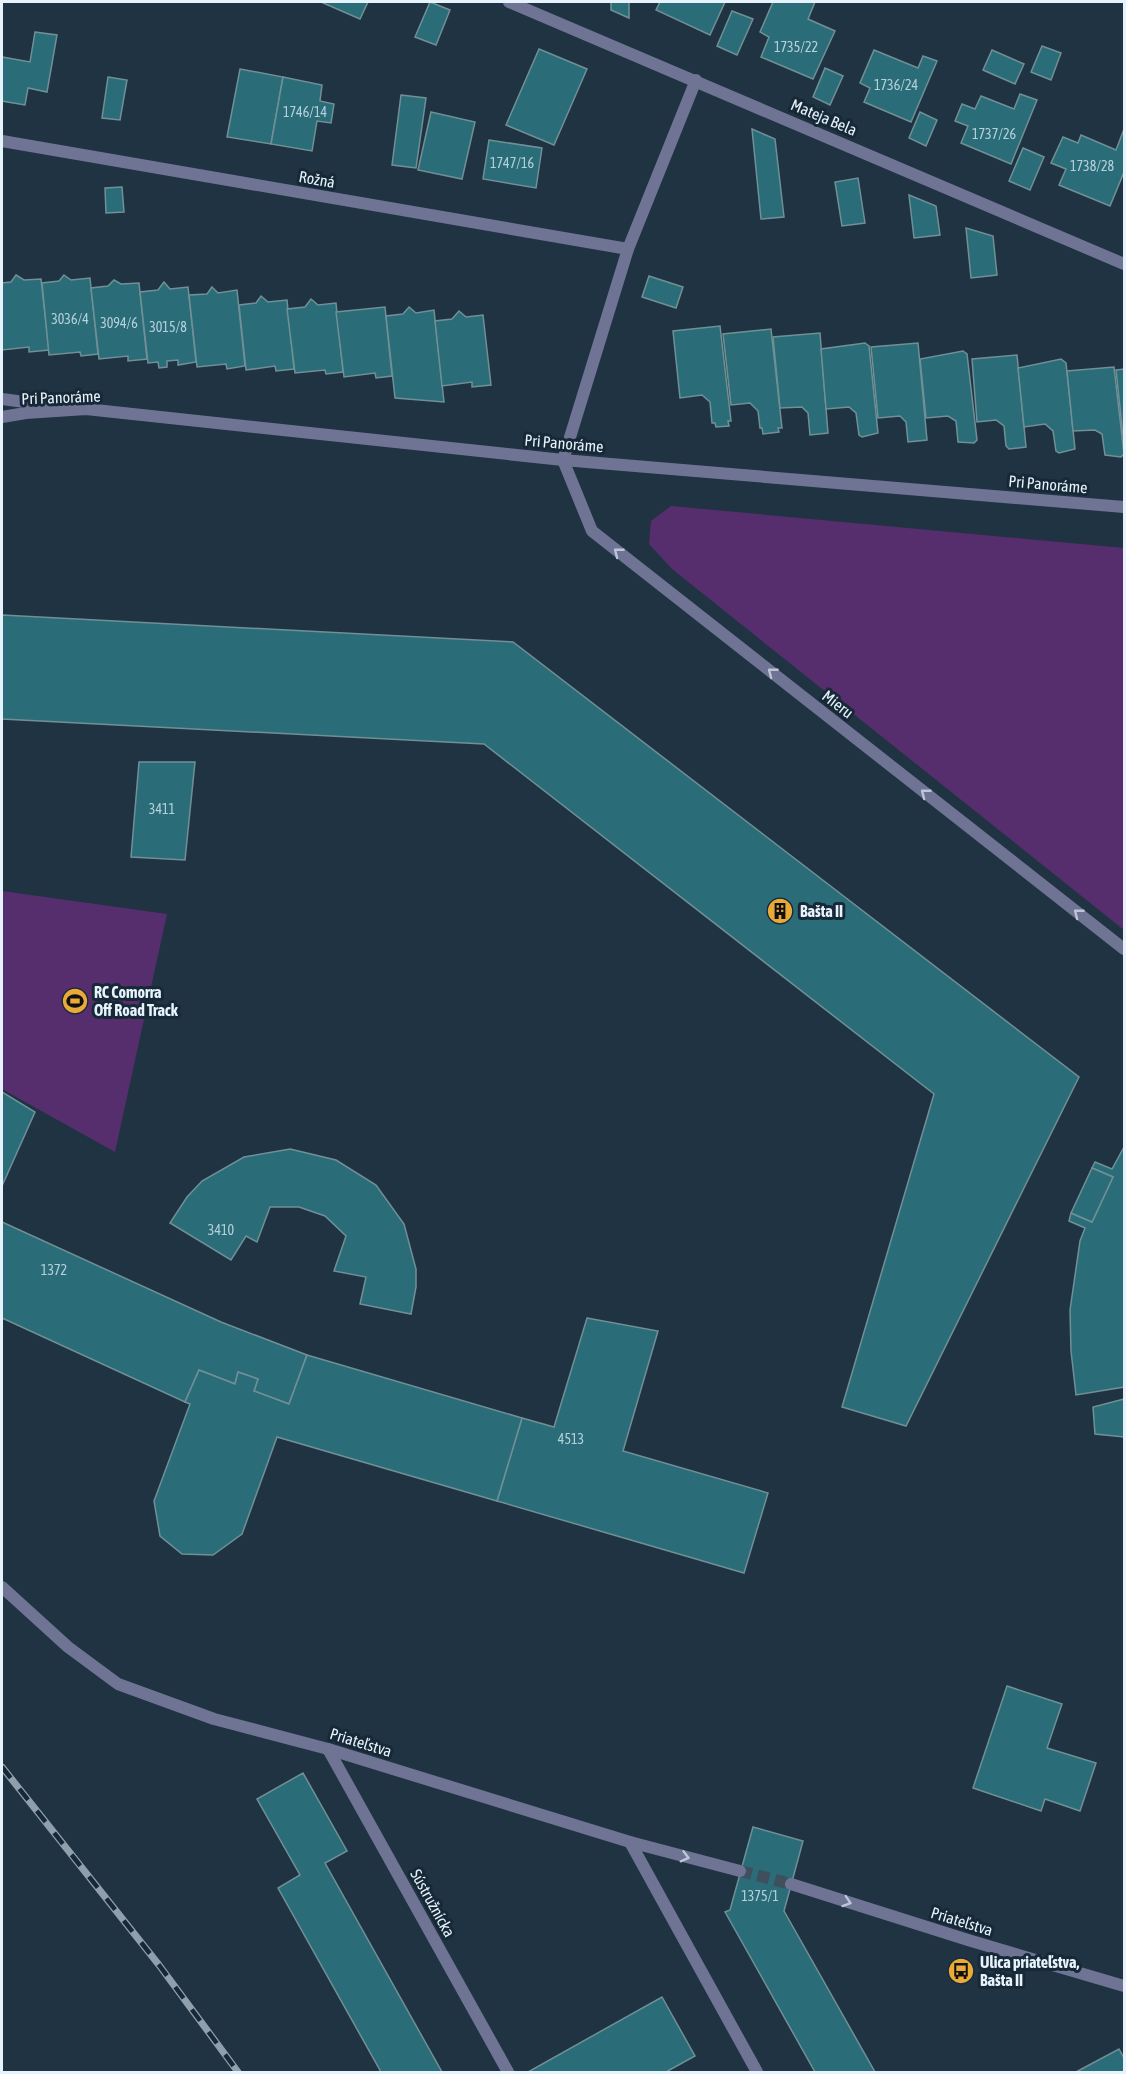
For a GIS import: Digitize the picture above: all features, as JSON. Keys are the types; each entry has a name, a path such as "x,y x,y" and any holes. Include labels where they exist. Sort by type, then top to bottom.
{"street":[{"name":"Mateja Bela","path":"509,2 1125,264"},
{"path":"563,460 628,249 696,80"},
{"name":"Rožná","path":"2,141 628,249"},
{"path":"2,399 86,409"},
{"name":"Pri Panoráme","path":"2,417 86,409 563,460 1125,507"},
{"name":"Mieru","path":"563,460 592,531 1125,949"},
{"name":"Priateľstva","path":"2,1587 68,1647 118,1684 214,1719 328,1749 630,1842 740,1871"},
{"name":"Sústružnícka","path":"328,1749 508,2073"},
{"path":"630,1842 756,2073"},
{"name":"Priateľstva","path":"791,1884 1125,1986"}],"shaded area":[{"path":"671,506 1124,548 1124,930 672,569 649,544 651,521"},
{"name":"RC Comorra Off Road Track","path":"2,891 167,914 115,1152 2,1089"}],"building":[{"path":"321,2 368,2 360,19"},
{"path":"430,2 450,10 436,45 415,37"},
{"path":"611,2 629,2 629,18 611,10"},
{"path":"660,2 725,2 710,35 656,10"},
{"path":"773,2 815,2 808,19 835,31 813,79 761,57 769,37 760,32"},
{"path":"732,11 753,19 737,55 717,46"},
{"path":"35,32 57,35 47,92 28,88 25,105 2,101 2,57 30,62"},
{"path":"1042,46 1061,53 1051,80 1031,72"},
{"path":"539,49 587,69 554,145 506,125"},
{"path":"874,50 918,68 923,56 937,61 911,122 864,102 870,88 860,83"},
{"path":"992,50 1024,64 1015,84 983,70"},
{"path":"825,68 843,76 830,105 813,97"},
{"path":"240,69 283,77 271,144 227,137"},
{"path":"108,77 127,80 120,120 102,118"},
{"path":"283,77 322,85 320,101 334,104 331,123 317,121 312,151 271,144"},
{"path":"1020,94 1037,100 1011,164 961,143 968,126 955,121 962,104 975,109 981,96 1014,109"},
{"path":"401,95 426,98 416,168 392,165"},
{"path":"431,112 475,122 462,179 418,170"},
{"path":"920,112 937,120 926,146 909,138"},
{"path":"752,129 775,139 784,217 761,219"},
{"path":"1124,129 1124,172 1110,206 1059,185 1066,169 1051,163 1063,137 1078,143 1081,135 1116,150"},
{"path":"489,140 542,148 536,188 483,179"},
{"path":"1023,148 1044,157 1030,190 1009,181"},
{"path":"858,178 865,223 842,226 835,182"},
{"path":"122,187 124,212 106,213 105,188"},
{"path":"909,195 936,206 940,235 914,238"},
{"path":"966,228 993,236 997,275 971,278"},
{"path":"16,275 24,280 41,279 49,350 29,352 29,347 2,350 2,283 11,282"},
{"path":"64,275 71,280 90,278 98,354 81,356 80,352 49,355 42,283 59,281"},
{"path":"649,276 683,287 676,308 642,297"},
{"path":"114,280 121,284 139,283 147,359 128,361 128,356 99,359 91,288 108,286"},
{"path":"164,282 170,289 188,287 196,362 178,365 178,360 167,361 167,367 159,368 158,362 148,363 140,292 158,290"},
{"path":"212,287 218,293 237,290 245,366 227,369 226,364 197,367 189,295 207,294"},
{"path":"261,296 268,302 287,300 294,369 276,371 275,366 246,370 239,305 256,303"},
{"path":"311,299 318,305 336,303 343,372 326,374 325,370 295,373 287,309 305,307"},
{"path":"385,307 392,376 376,378 375,373 344,377 336,312"},
{"path":"409,307 416,313 434,310 444,402 395,398 386,316 403,314"},
{"path":"459,311 466,317 483,315 491,385 472,387 472,382 442,386 435,321 452,319"},
{"path":"720,326 731,421 728,421 729,426 716,427 715,423 712,423 710,402 702,395 680,398 673,331"},
{"path":"771,329 782,428 778,428 779,432 763,434 758,411 750,403 731,405 723,334"},
{"path":"820,333 828,433 810,435 808,413 802,407 780,408 773,337"},
{"path":"865,343 869,346 878,433 862,437 859,435 856,413 849,407 826,409 821,349"},
{"path":"918,343 927,440 908,442 906,422 900,416 878,418 871,347"},
{"path":"963,351 967,354 977,440 974,443 958,442 956,421 948,416 926,418 920,359"},
{"path":"1017,355 1026,447 1009,449 1006,446 1004,426 996,420 977,422 972,359"},
{"path":"1061,359 1066,363 1075,449 1059,453 1056,451 1053,431 1045,424 1024,427 1018,368"},
{"path":"1114,367 1124,454 1121,457 1105,455 1102,434 1095,430 1073,431 1067,371"},
{"path":"1124,369 1124,436 1123,436 1116,370"},
{"name":"Bašta II","path":"2,615 513,642 1079,1077 906,1426 842,1407 934,1094 484,744 2,719"},
{"path":"139,762 195,762 185,860 131,857"},
{"path":"2,1092 35,1112 2,1186"},
{"path":"1124,1147 1124,1387 1076,1395 1071,1351 1070,1310 1080,1241 1085,1228 1069,1221 1071,1213 1092,1222 1113,1177 1092,1168 1095,1162 1112,1169"},
{"path":"290,1149 336,1160 376,1185 404,1224 416,1269 416,1287 411,1314 360,1304 366,1277 334,1271 346,1236 325,1216 299,1207 270,1207 257,1242 246,1236 231,1260 170,1223 187,1197 202,1181 244,1157"},
{"path":"1092,1168 1113,1177 1092,1222 1071,1213"},
{"path":"2,1222 221,1322 307,1355 289,1404 254,1391 258,1379 238,1372 235,1384 199,1370 185,1402 2,1318"},
{"path":"587,1318 658,1331 623,1451 768,1493 744,1573 497,1501 522,1418 554,1427"},
{"path":"307,1355 522,1418 497,1501 277,1437 242,1534 213,1555 182,1554 160,1536 154,1501 190,1404 185,1402 199,1370 235,1384 238,1372 258,1379 254,1391 289,1404"},
{"path":"1124,1399 1124,1437 1095,1434 1093,1407"},
{"path":"1007,1686 1062,1704 1047,1748 1096,1763 1080,1811 1045,1799 1041,1811 973,1788"},
{"path":"303,1773 347,1851 325,1863 442,2072 381,2072 278,1888 300,1875 257,1799"},
{"path":"753,1827 803,1841 784,1911 875,2072 815,2072 725,1912 730,1910"},
{"path":"662,1997 695,2056 666,2072 528,2072"},
{"path":"1119,2049 1124,2058 1124,2072 1076,2072"}],"tunnel":[{"path":"740,1871 791,1884"}],"railway":[{"path":"2,1767 159,1965 238,2072"}],"place":[{"name":"Bašta II","path":"780,911"},
{"name":"RC Comorra Off Road Track","path":"75,1001"},
{"name":"Ulica priateľstva, Bašta II","path":"961,1971"}]}
